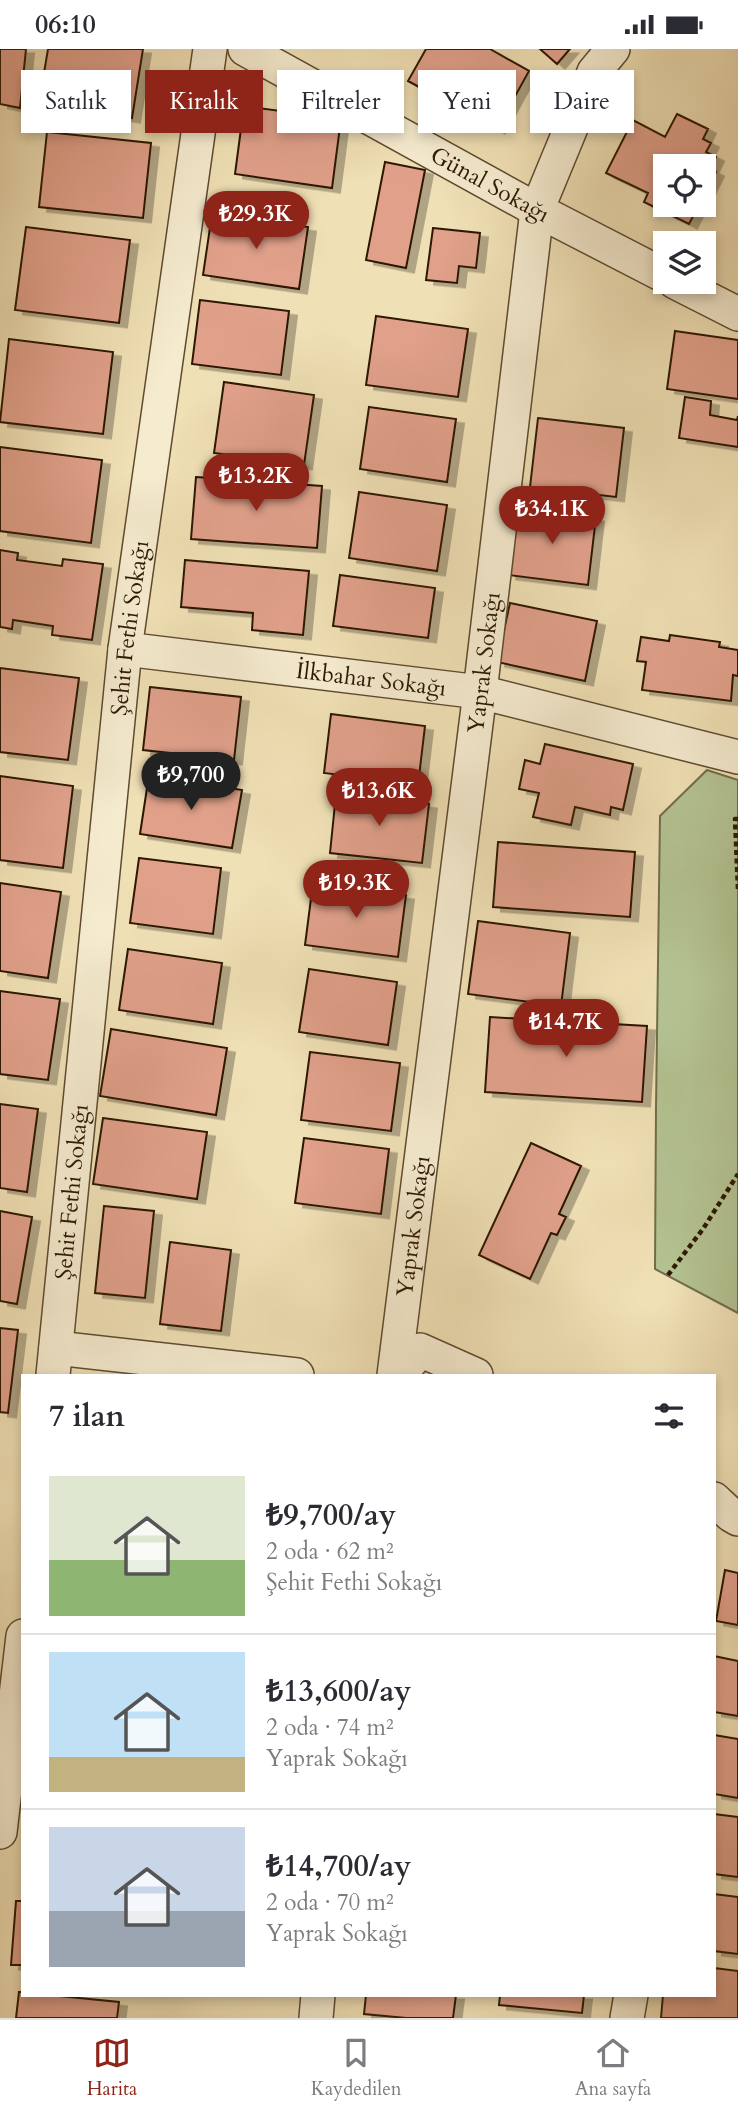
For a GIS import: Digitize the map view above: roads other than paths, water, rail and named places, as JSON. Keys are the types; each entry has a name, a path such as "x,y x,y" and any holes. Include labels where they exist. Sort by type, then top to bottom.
{"street":[{"name":"Şehit Fethi Sokağı","path":"55,1362 125,649 210,49"},
{"name":"Günal Sokağı","path":"245,49 537,210 653,270"},
{"name":"Yaprak Sokağı","path":"394,1374 480,692 537,210 594,72 613,49"},
{"path":"699,294 738,314"},
{"name":"İlkbahar Sokağı","path":"125,649 480,692 738,757"},
{"path":"401,1374 420,1350 474,1374"},
{"path":"55,1362 278,1374"},
{"path":"716,1501 738,1519"},
{"path":"0,1832 21,1653"},
{"path":"316,2018 318,1997"},
{"path":"627,2018 631,1997"}]}
